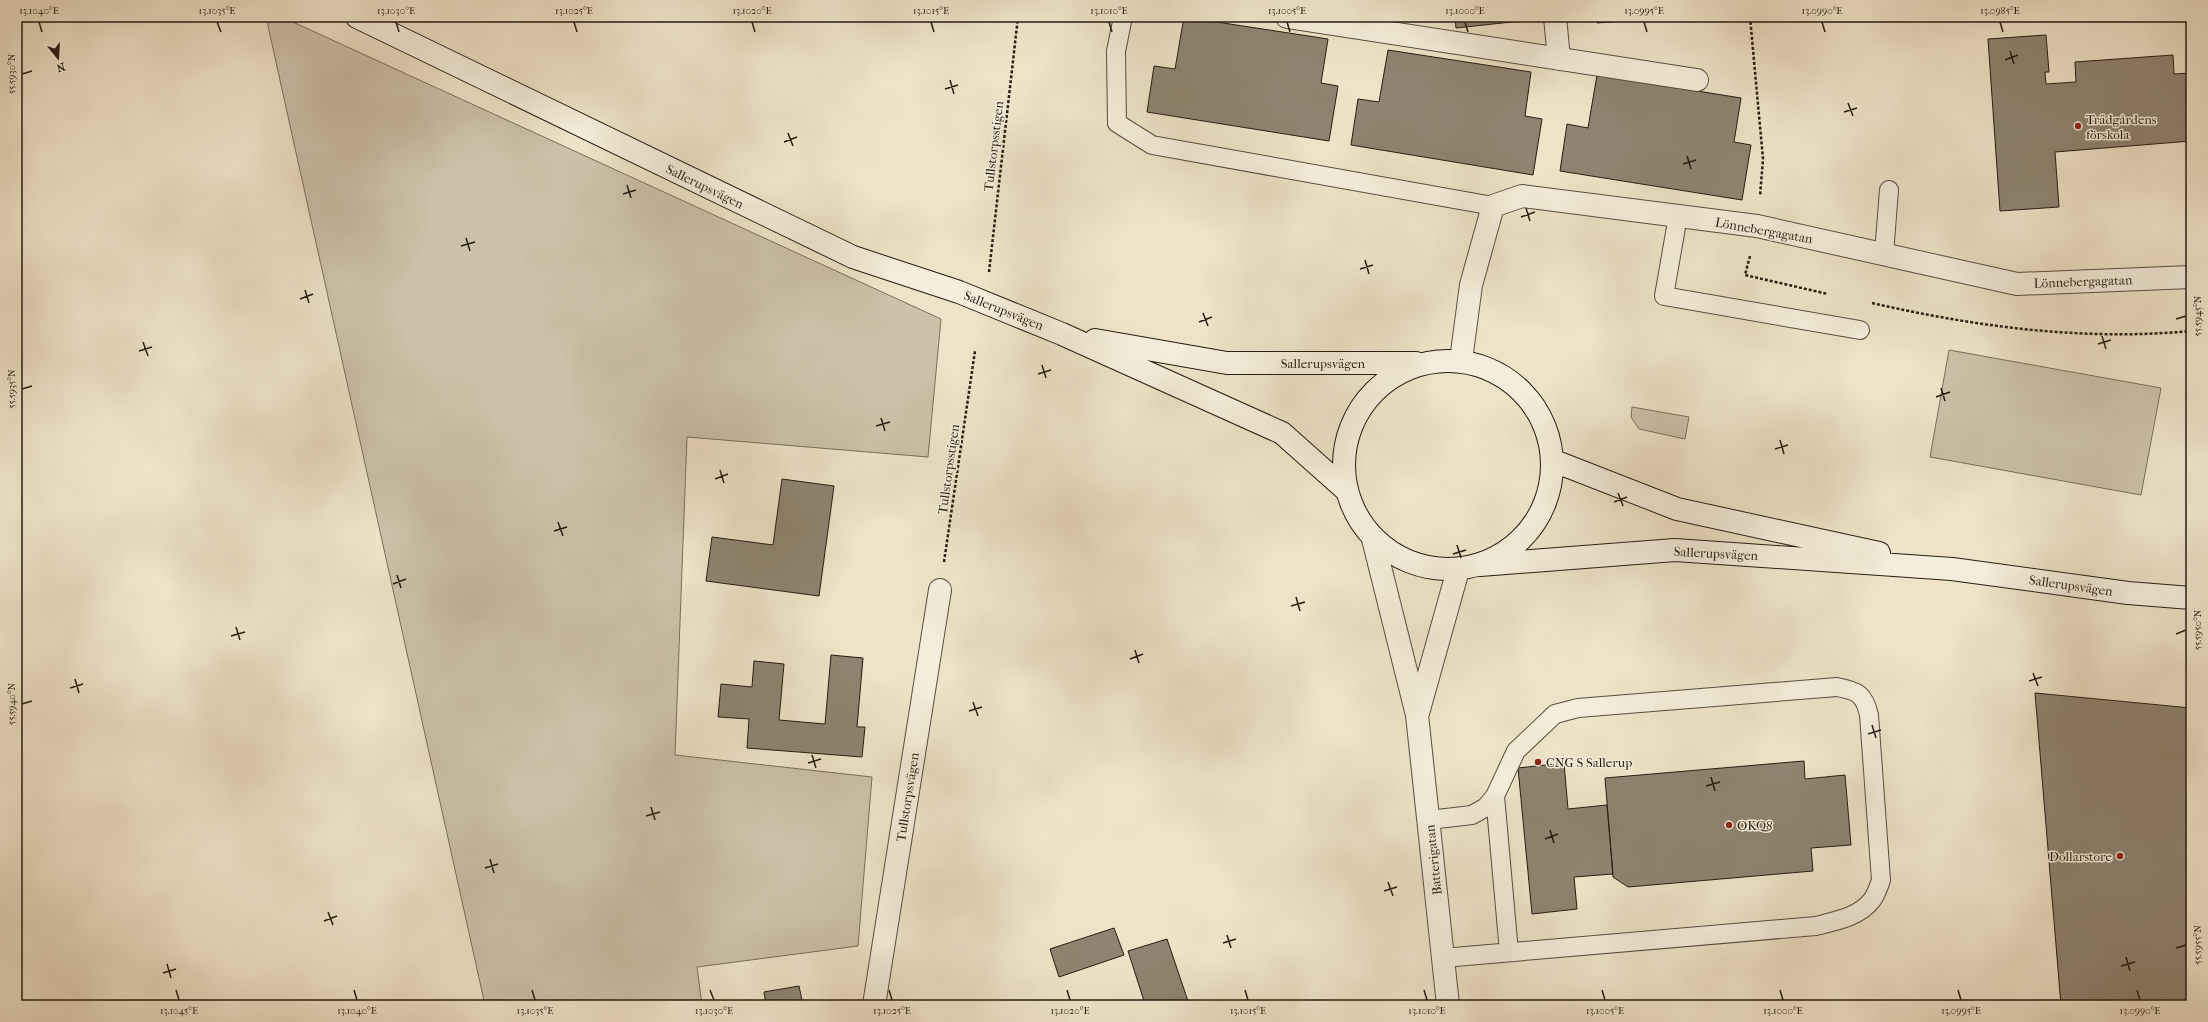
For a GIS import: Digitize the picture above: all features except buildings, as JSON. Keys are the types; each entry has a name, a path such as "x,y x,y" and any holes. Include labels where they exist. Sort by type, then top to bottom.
{"main road":[{"name":"Sallerupsvägen","path":"357,17 853,258 959,292 1062,334 1282,433 1346,490 1373,539 1398,558 1412,563 1427,568 1458,570 1480,565 1675,550 1952,568"},
{"path":"1287,17 1697,80"},
{"path":"1555,17 1559,59"},
{"name":"Lönnebergagatan","path":"1493,206 1522,196 1757,226 2017,284 2191,277"},
{"path":"1461,360 1471,285 1493,206"},
{"name":"Sallerupsvägen","path":"1062,334 1227,363 1419,363 1461,360 1496,371 1526,393 1546,424 1554,461 1550,494 1535,525 1511,550 1480,565"},
{"name":"Sallerupsvägen","path":"1346,490 1343,451 1357,413 1383,382 1419,363"},
{"name":"Sallerupsvägen","path":"1554,461 1677,509 1952,568 2128,593 2191,598"},
{"name":"Batterigatan","path":"1373,539 1417,715 1448,1005"},
{"name":"Batterigatan","path":"1417,715 1458,570"},
{"name":"Tullstorpsvägen","path":"874,1005 940,590"}],"lane":[{"path":"1123,17 1116,51 1118,123 1152,145 1493,206"},
{"path":"1884,254 1890,190"},
{"path":"1678,216 1664,296 1860,330"},
{"path":"1429,820 1472,815 1486,807 1495,796 1516,751 1555,714 1578,708 1837,687 1855,691 1866,700 1869,715 1881,880 1873,900 1860,911 1845,919 1816,926 1443,958"},
{"path":"1495,796 1509,952"}],"path":[{"name":"Tullstorpsstigen","path":"988,277 1018,17"},
{"name":"Tullstorpsstigen","path":"940,590 975,351"}],"shaded area":[{"path":"266,17 282,17 941,319 928,457 687,437 675,755 872,777 858,946 697,967 702,1005 485,1005"},
{"path":"1949,350 2161,388 2141,495 1930,457"},
{"path":"1632,407 1689,417 1685,439 1639,429 1631,417"}],"place":[{"name":"Trädgårdens förskola","path":"2078,126"},
{"name":"CNG S Sallerup","path":"1538,762"},
{"name":"OKQ8","path":"1729,825"},
{"name":"Dollarstore","path":"2120,856"}]}
